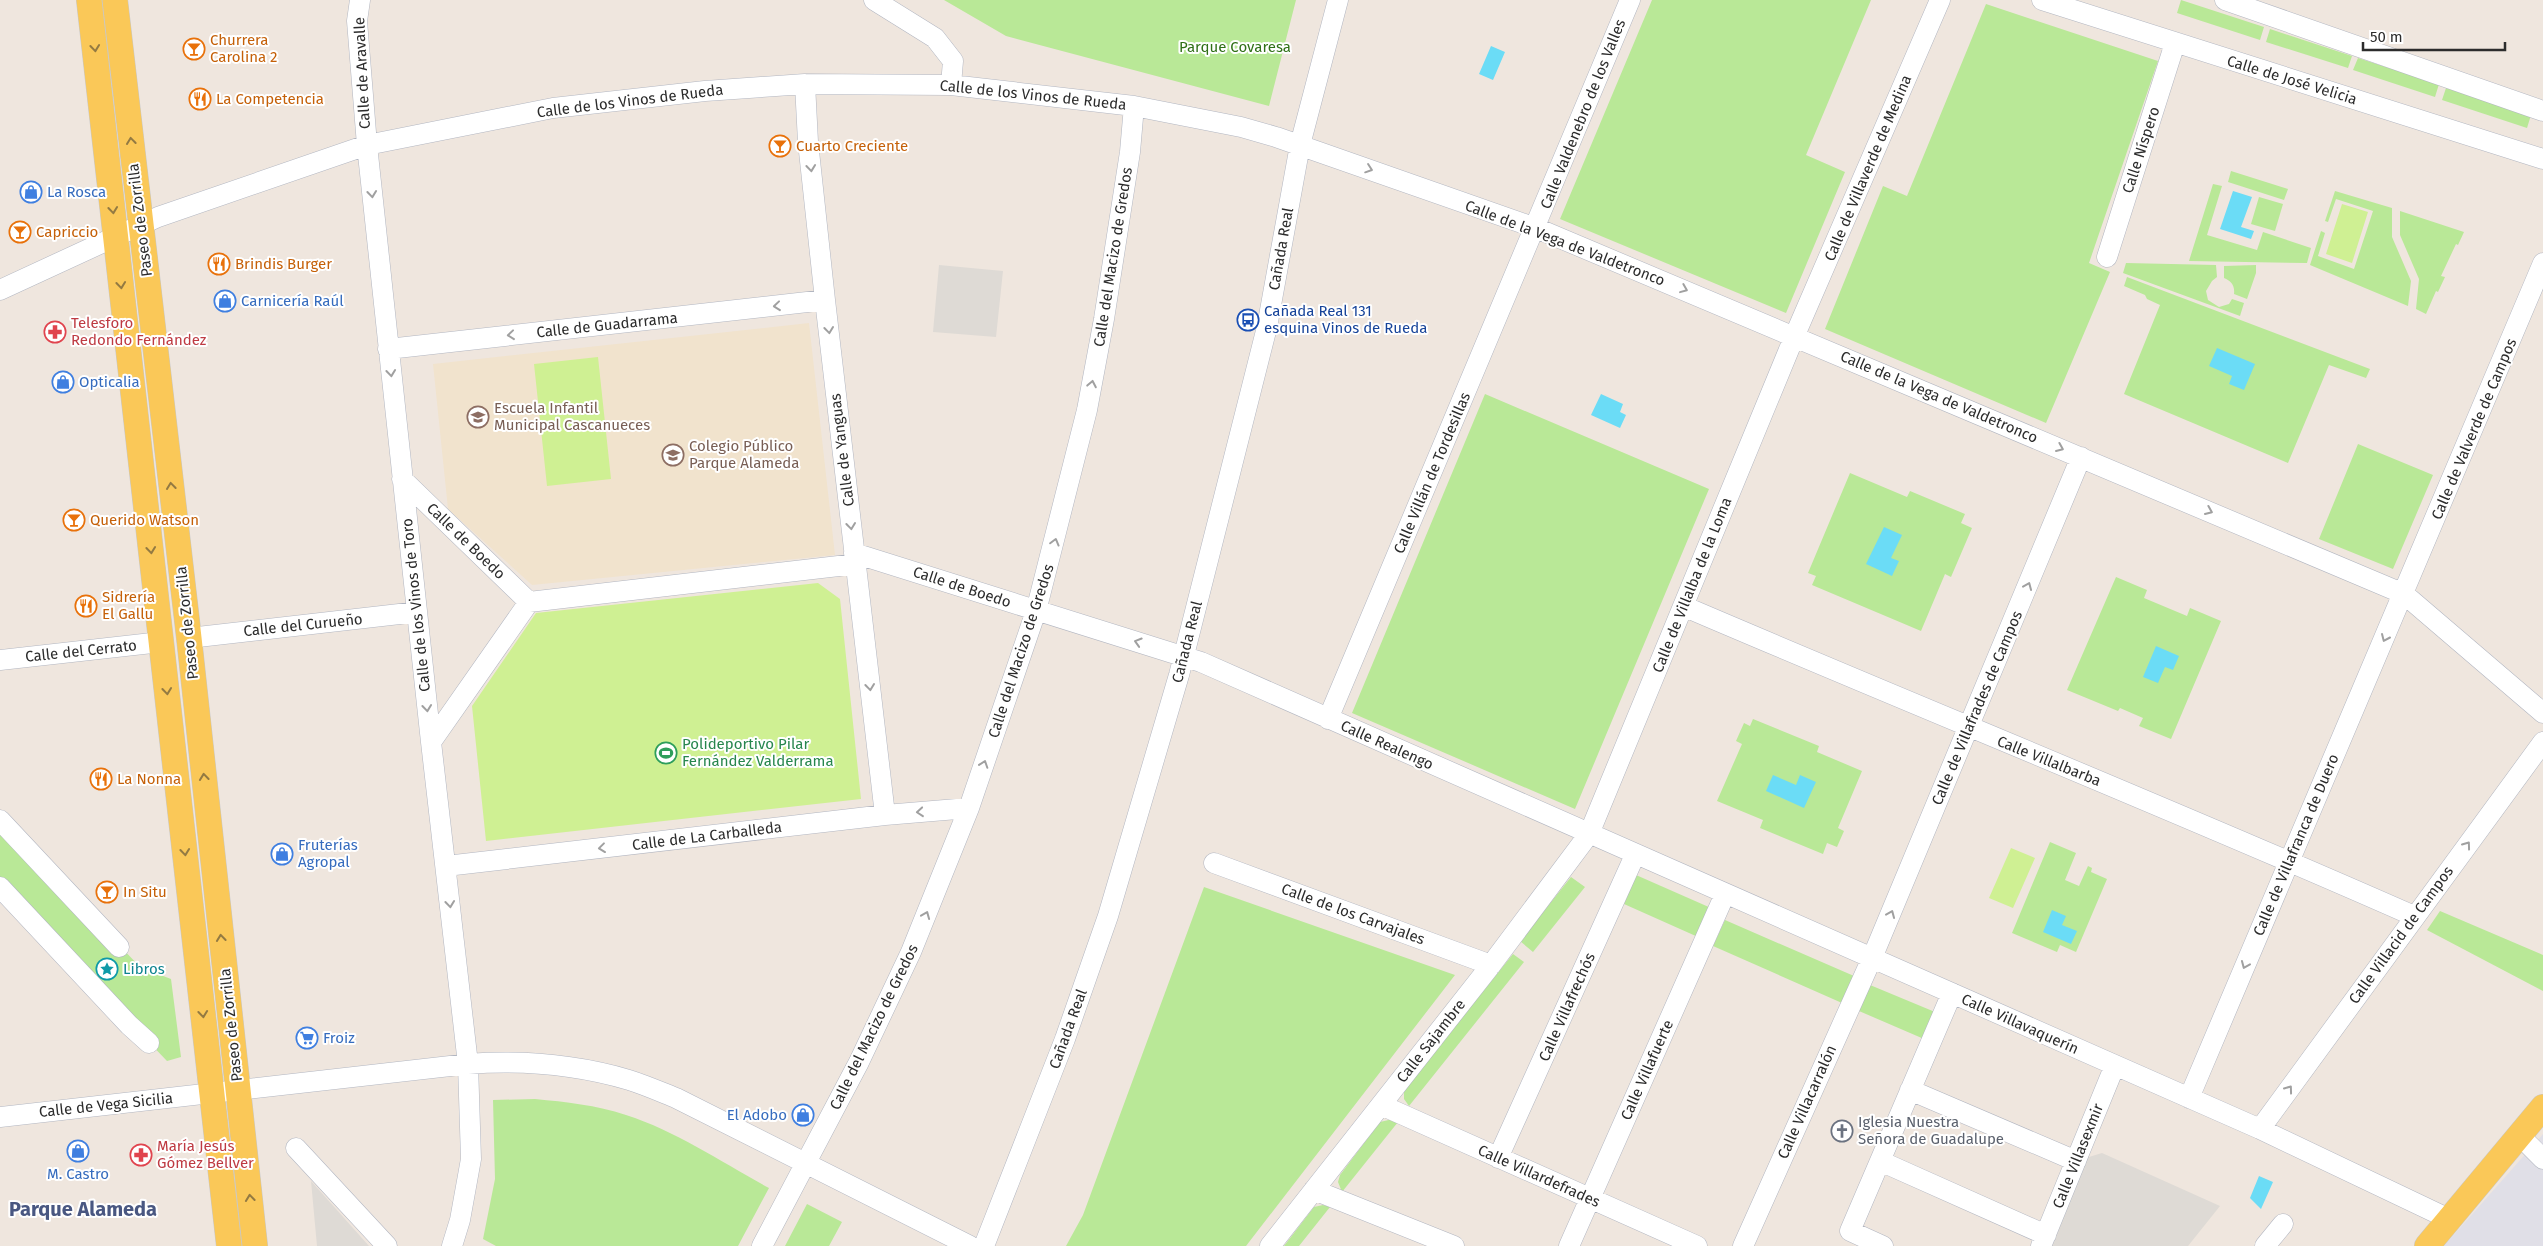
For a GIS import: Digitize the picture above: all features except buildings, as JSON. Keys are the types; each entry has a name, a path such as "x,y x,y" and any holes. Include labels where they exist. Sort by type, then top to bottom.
{"main road":[{"name":"Paseo de Zorrilla","path":"89,0 229,1246"},
{"name":"Paseo de Zorrilla","path":"115,0 189,638 255,1246"},
{"path":"2426,1246 2543,1107"}],"street":[{"name":"Calle de Aravalle","path":"360,0 357,21 367,145"},
{"path":"874,0 935,38 953,61 951,85"},
{"name":"Cañada Real","path":"984,1246 1062,1048 1108,916 1185,656 1267,327 1300,145 1340,0"},
{"name":"Calle Valdenebro de los Valles","path":"1536,228 1630,0"},
{"name":"Calle de Villaverde de Medina","path":"1795,335 1940,0"},
{"name":"Calle de José Velicia","path":"2042,0 2543,159"},
{"path":"2225,0 2543,112"},
{"name":"Calle Níspero","path":"2107,257 2175,43"},
{"name":"Calle de los Vinos de Rueda","path":"0,290 115,236 183,208 367,145 553,108 705,91 805,84 951,85 1134,106 1241,127 1300,145"},
{"name":"Calle de Yanguas","path":"805,84 808,142 825,300 885,815"},
{"name":"Calle del Macizo de Gredos","path":"762,1246 859,1062 911,952 968,808 1036,611 1059,526 1097,356 1130,152 1134,106"},
{"name":"Calle de los Vinos de Toro","path":"367,145 430,742 468,1064 471,1159 460,1220 452,1246"},
{"name":"Calle de la Vega de Valdetronco","path":"1300,145 1536,228 1795,335 2404,594 2543,713"},
{"name":"Calle Villán de Tordesillas","path":"1328,719 1536,228"},
{"name":"Calle de Valverde de Campos","path":"2404,594 2543,263"},
{"name":"Calle de Guadarrama","path":"388,349 825,300"},
{"name":"Calle de Villalba de la Loma","path":"1589,834 1795,335"},
{"name":"Calle de Villafrades de Campos","path":"1872,958 2082,457"},
{"name":"Calle de Boedo","path":"402,479 529,602 855,558 1185,656"},
{"name":"Calle de Villafranca de Duero","path":"2189,1098 2288,860 2404,594"},
{"path":"430,742 529,602"},
{"name":"Calle Villalbarba","path":"1683,606 1969,728 2288,860 2414,916"},
{"name":"Calle del Curueño","path":"189,638 416,612"},
{"name":"Calle del Cerrato","path":"0,660 161,642"},
{"name":"Calle Realengo","path":"1185,656 1589,834"},
{"name":"Calle Villacid de Campos","path":"2260,1129 2543,742"},
{"name":"Calle de La Carballeda","path":"446,866 885,815 968,808"},
{"path":"0,820 118,947"},
{"name":"Calle Villavaquerín","path":"1589,834 2260,1129 2449,1219"},
{"name":"Calle Sajambre","path":"1270,1246 1491,965 1589,834"},
{"name":"Calle Villafrechós","path":"1498,1158 1635,855"},
{"name":"Calle de los Carvajales","path":"1214,863 1491,965"},
{"path":"0,887 129,1025 149,1043"},
{"name":"Calle Villafuerte","path":"1569,1246 1725,894"},
{"name":"Calle Villacarralón","path":"1743,1246 1872,958"},
{"path":"1883,1246 1850,1231 1952,993"},
{"name":"Calle de Vega Sicilia","path":"0,1117 468,1064 494,1062 555,1065 629,1080 676,1098 970,1246"},
{"name":"Calle Villasexmir","path":"2044,1240 2115,1065"},
{"path":"1910,1090 2076,1161"},
{"name":"Calle Villardefrades","path":"1381,1105 1697,1246"},
{"path":"2519,1136 2543,1159"},
{"path":"296,1148 387,1246"},
{"path":"1880,1161 2044,1240"},
{"path":"1314,1190 1454,1246"},
{"path":"2265,1246 2283,1224"}],"shaded area":[{"path":"939,265 1003,271 996,337 933,332"},
{"name":"Colegio Público Parque Alameda","path":"809,323 835,555 532,585 448,509 433,364"},
{"path":"2543,1134 2543,1246 2444,1246"},
{"path":"2102,1153 2220,1206 2188,1246 2052,1246 2046,1235 2076,1161"},
{"path":"311,1181 369,1246 317,1246"}],"green space":[{"name":"Parque Covaresa","path":"944,0 1296,0 1269,106 1006,36"},
{"path":"1652,0 1871,0 1806,155 1845,172 1786,313 1560,219"},
{"path":"2181,0 2264,27 2260,40 2177,13"},
{"path":"1986,4 2158,61 2089,263 2110,272 2046,423 1825,329 1883,186 1907,196"},
{"path":"2270,29 2352,56 2348,68 2266,42"},
{"path":"2358,58 2439,84 2435,97 2353,70"},
{"path":"2446,88 2531,115 2527,128 2442,100"},
{"path":"2231,171 2288,189 2284,200 2228,182"},
{"path":"2213,184 2222,186 2207,235 2257,250 2263,232 2311,248 2307,263 2189,261"},
{"path":"2335,191 2392,208 2392,237 2411,281 2408,306 2310,265 2321,231 2325,233 2318,256 2354,269 2373,211 2336,199 2328,222 2325,221"},
{"path":"2259,197 2283,204 2275,231 2251,224"},
{"path":"2342,204 2368,212 2352,263 2326,254"},
{"path":"2400,211 2464,232 2458,245 2456,244 2441,276 2445,277 2438,292 2436,291 2426,314 2416,309 2419,279 2400,235"},
{"path":"2126,263 2216,265 2217,277 2206,291 2208,300 2219,307 2229,304 2232,299 2244,303 2240,316 2123,273"},
{"path":"2256,265 2256,273 2247,299 2234,294 2232,284 2224,278 2224,266"},
{"path":"2127,277 2370,369 2366,378 2329,365 2288,463 2124,394 2160,305 2147,299 2145,295 2124,286"},
{"path":"598,357 611,479 547,486 534,364"},
{"path":"1485,394 1709,489 1575,809 1352,713"},
{"path":"2358,444 2433,475 2393,569 2319,539"},
{"path":"1850,473 1907,497 1910,491 1965,514 1961,523 1972,528 1951,577 1945,574 1921,631 1812,585 1816,576 1808,573"},
{"path":"2116,577 2147,590 2144,598 2187,616 2190,608 2221,621 2171,739 2139,726 2143,718 2120,708 2118,711 2067,690"},
{"name":"Polideportivo Pilar Fernández Valderrama","path":"818,583 840,599 861,799 486,841 472,706 536,613"},
{"path":"1753,719 1819,746 1817,752 1862,771 1838,828 1844,831 1837,847 1827,843 1823,854 1760,828 1763,820 1717,801 1742,744 1736,741 1744,723 1750,726"},
{"path":"0,820 140,967 171,979 181,1057 167,1061 0,887"},
{"path":"2050,842 2076,853 2065,880 2079,886 2088,866 2092,868 2091,872 2107,879 2076,952 2060,945 2057,952 2012,933"},
{"path":"2011,848 2035,858 2013,908 1989,898"},
{"path":"1636,875 1711,908 1698,937 1624,904"},
{"path":"1571,877 1585,887 1533,952 1520,941"},
{"path":"1204,887 1455,975 1246,1246 1066,1246 1083,1215"},
{"path":"2440,911 2543,955 2543,991 2427,930"},
{"path":"1725,920 1854,976 1842,1003 1713,946"},
{"path":"1513,954 1524,962 1409,1106 1404,1099 1404,1090"},
{"path":"1870,985 1935,1012 1924,1039 1859,1011"},
{"path":"535,1099 592,1106 645,1122 699,1148 769,1188 738,1246 496,1246 483,1239 495,1179 493,1100"},
{"path":"1393,1119 1398,1122 1342,1192 1338,1182 1340,1175 1380,1122"},
{"path":"807,1204 842,1222 829,1246 785,1246"},
{"path":"1323,1205 1330,1207 1299,1246 1284,1246 1314,1207"}],"water":[{"path":"1491,46 1505,52 1493,80 1479,74"},
{"path":"2233,191 2252,197 2241,227 2254,231 2251,239 2220,229"},
{"path":"2217,348 2255,364 2244,390 2229,384 2232,376 2209,366"},
{"path":"1601,394 1623,404 1620,412 1626,415 1620,428 1591,415"},
{"path":"1884,527 1902,535 1891,558 1899,561 1892,576 1866,564"},
{"path":"2156,646 2179,656 2173,670 2165,667 2158,683 2143,677"},
{"path":"1773,775 1796,785 1800,775 1816,782 1804,808 1766,791"},
{"path":"2052,910 2066,916 2062,925 2077,931 2071,944 2043,932"},
{"path":"2259,1176 2273,1182 2261,1209 2250,1198"}],"place":[{"name":"Churrera Carolina 2","path":"194,49"},
{"name":"La Competencia","path":"200,99"},
{"name":"Cuarto Creciente","path":"780,146"},
{"name":"La Rosca","path":"31,192"},
{"name":"Capriccio","path":"20,232"},
{"name":"Brindis Burger","path":"219,264"},
{"name":"Carnicería Raúl","path":"225,301"},
{"name":"Cañada Real 131 esquina Vinos de Rueda","path":"1248,320"},
{"name":"Telesforo Redondo Fernández","path":"55,332"},
{"name":"Opticalia","path":"63,382"},
{"name":"Escuela Infantil Municipal Cascanueces","path":"478,417"},
{"name":"Colegio Público Parque Alameda","path":"673,455"},
{"name":"Querido Watson","path":"74,520"},
{"name":"Sidrería El Gallu","path":"86,606"},
{"name":"Polideportivo Pilar Fernández Valderrama","path":"666,753"},
{"name":"La Nonna","path":"101,779"},
{"name":"Fruterías Agropal","path":"282,854"},
{"name":"In Situ","path":"107,892"},
{"name":"Libros","path":"107,969"},
{"name":"Froiz","path":"307,1038"},
{"name":"El Adobo","path":"803,1115"},
{"name":"Iglesia Nuestra Señora de Guadalupe","path":"1842,1131"},
{"name":"M. Castro","path":"78,1151"},
{"name":"María Jesús Gómez Bellver","path":"141,1155"}],"district":[{"name":"Parque Alameda","path":"83,1209"}]}
